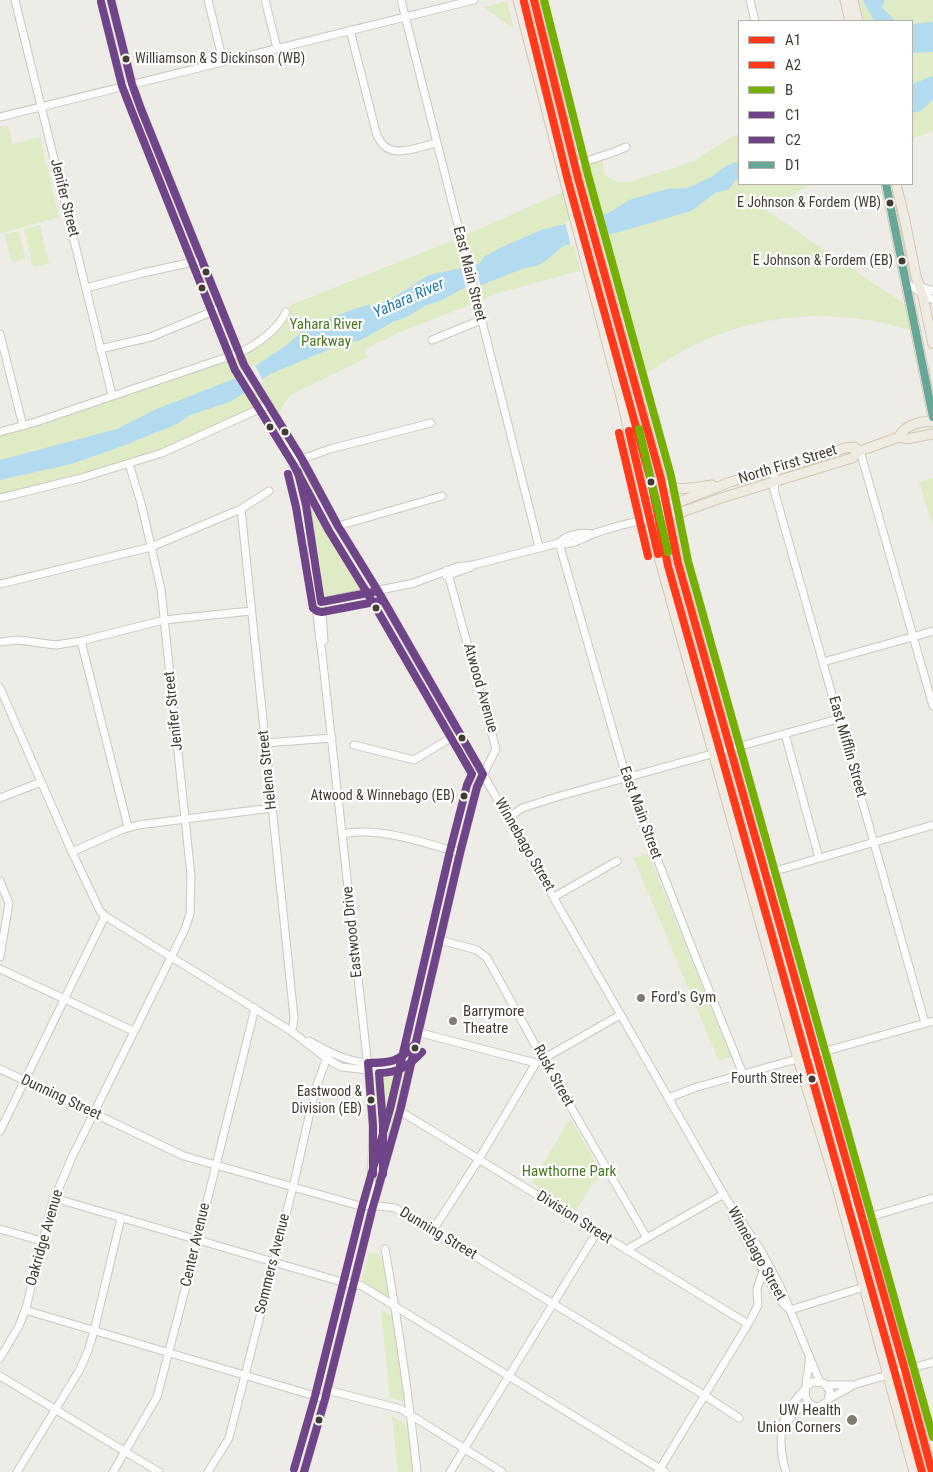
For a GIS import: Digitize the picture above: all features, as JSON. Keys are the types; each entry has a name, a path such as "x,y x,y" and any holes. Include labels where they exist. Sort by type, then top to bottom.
{"main road":[{"path":"518,0 622,401 650,518 713,754 798,1059 839,1194 914,1472"},
{"path":"534,0 587,213 661,480 676,556 932,1472"},
{"path":"845,0 850,20"},
{"path":"853,0 858,20"},
{"path":"886,185 933,417"},
{"path":"896,185 918,289 927,315 933,344"},
{"path":"910,304 918,289"},
{"path":"927,315 930,306 933,305"},
{"path":"899,437 905,429 926,421 933,422"},
{"path":"860,450 899,437 907,439 933,434"},
{"name":"North First Street","path":"849,447 860,450 852,458 810,472 668,512 679,502 730,482 773,471 849,447"},
{"path":"810,472 813,466 820,461 821,455"},
{"path":"661,480 668,486 677,488 730,482"},
{"path":"650,518 660,519 668,512"},
{"path":"839,1194 847,1200 854,1217 862,1216"}],"street":[{"name":"Jenifer Street","path":"15,0 112,395"},
{"name":"Winnebago Street","path":"111,0 132,84 170,184 244,365 378,591 724,1196 760,1250 780,1286 808,1357 824,1383"},
{"path":"208,0 223,61"},
{"path":"264,0 277,48"},
{"name":"East Main Street","path":"401,0 539,547"},
{"path":"0,117 474,0"},
{"path":"750,0 755,20"},
{"path":"350,30 376,132 382,146 387,150 397,152 436,143"},
{"path":"575,165 626,147"},
{"path":"86,288 202,260"},
{"path":"905,282 933,300"},
{"path":"918,289 933,291"},
{"path":"100,349 156,336 221,308"},
{"path":"0,432 23,426 239,353 251,347 272,330 286,312"},
{"path":"432,340 481,320"},
{"path":"0,334 23,426"},
{"path":"0,498 129,464 162,452 268,404"},
{"path":"299,460 330,449 430,423"},
{"path":"860,450 933,706"},
{"name":"Eastwood Drive","path":"299,460 313,552 317,620 368,1066 373,1126 372,1206"},
{"name":"Jenifer Street","path":"129,464 141,503 161,589 191,876 190,914 170,956"},
{"name":"East Mifflin Street","path":"773,471 774,490 838,719 929,1022"},
{"path":"0,584 151,547 241,509 269,491"},
{"path":"338,526 442,496"},
{"name":"Helena Street","path":"241,509 294,1017 291,1031"},
{"path":"321,602 411,584 473,565 559,543 564,538 579,533 592,534 650,518"},
{"name":"East Main Street","path":"559,543 626,778 664,880 744,1074"},
{"name":"Eastwood Drive","path":"313,552 321,602 324,638 322,654"},
{"name":"Atwood Avenue","path":"304,1472 325,1399 372,1206 400,1111 477,787 494,754 496,744 448,573"},
{"path":"0,642 18,640 56,645 81,641 164,620 251,611"},
{"path":"823,662 933,631"},
{"path":"81,641 128,827"},
{"path":"0,688 72,852 100,911 105,916 327,1055 368,1066 399,1061 414,1048"},
{"path":"508,818 525,807 838,719"},
{"path":"354,745 414,760 459,733"},
{"path":"785,734 819,858"},
{"path":"265,743 332,738"},
{"path":"0,798 42,782"},
{"path":"72,852 128,827 272,808"},
{"path":"765,874 933,825"},
{"path":"342,834 359,831 374,832 460,853"},
{"path":"554,897 616,861"},
{"path":"0,881 9,902 0,957"},
{"path":"0,1130 105,916"},
{"name":"Rusk Street","path":"440,940 477,950 484,954 647,1238"},
{"name":"Oakridge Avenue","path":"0,1358 19,1326 25,1310 54,1198 170,956"},
{"path":"0,969 133,1031"},
{"name":"Center Avenue","path":"113,1472 155,1402 169,1353 254,1008"},
{"path":"433,1230 479,1159 536,1063 620,1015"},
{"path":"668,1098 697,1087 929,1022"},
{"path":"418,1032 536,1063"},
{"name":"Sommers Avenue","path":"208,1472 229,1438 293,1187 315,1090 327,1055"},
{"name":"Dunning Street","path":"0,1069 184,1156 360,1206 395,1208 739,1418"},
{"name":"Division Street","path":"400,1111 748,1324"},
{"path":"626,1250 724,1196"},
{"name":"Winnebago Street","path":"724,1196 779,1299 790,1310"},
{"path":"54,1198 362,1286 661,1471 758,1305 757,1289 766,1262"},
{"path":"862,1216 872,1216 933,1198"},
{"path":"17,1472 79,1371 94,1331 121,1218"},
{"path":"0,1236 3,1230 42,1241"},
{"path":"450,1472 554,1304 596,1232"},
{"path":"385,1249 411,1416 417,1472"},
{"path":"790,1310 864,1287"},
{"path":"25,1310 325,1399"},
{"name":"Winnebago Street","path":"806,1388 809,1369 808,1357"},
{"path":"806,1388 805,1397 809,1404 815,1407 823,1406 830,1398 856,1384 933,1362"},
{"path":"0,1376 56,1408 159,1472"},
{"path":"786,1472 781,1454 783,1428 787,1412 806,1388 812,1382 856,1384"},
{"path":"824,1383 830,1391 830,1398"},
{"path":"327,1390 401,1409 502,1472"},
{"path":"783,1428 797,1410 809,1404"}],"green space":[{"path":"859,0 933,0 933,131 913,139 913,20 864,20"},
{"path":"507,1 514,29 484,7"},
{"path":"8,125 12,144 40,137 59,217 0,234 0,127"},
{"name":"Yahara River Parkway","path":"738,134 738,185 810,185 766,210 907,306 912,331 877,322 841,317 806,316 770,320 736,329 703,341 671,357 641,378 602,237 574,244 580,271 491,295 398,333 365,349 368,357 290,395 276,417 268,405 162,453 0,498 0,432 239,353 271,330 293,304 461,237 567,190 562,170 602,156 604,175 618,182 629,182 695,161"},
{"path":"40,225 49,263 33,267 24,229"},
{"path":"19,231 25,259 11,262 5,234"},
{"path":"302,466 319,506 362,580 362,586 358,591 327,597 322,595 312,515 300,470"},
{"path":"933,478 933,526 919,482"},
{"path":"648,853 731,1057 719,1061 634,859"},
{"path":"406,1071 378,1177 380,1139 374,1076"},
{"name":"Hawthorne Park","path":"570,1118 601,1172 575,1211 532,1183"},
{"path":"369,1253 377,1253 385,1263 390,1298 361,1282"},
{"path":"381,1310 392,1316 398,1338 405,1402 390,1398"},
{"path":"392,1416 408,1426 413,1472 398,1472"}],"water":[{"path":"863,0 885,0 882,6 883,9 895,20 873,20"},
{"path":"933,22 933,52 913,53 913,24"},
{"path":"933,76 933,100 919,112 913,112 913,84"},
{"name":"Yahara River","path":"738,161 738,179 729,189 715,193 691,211 563,246 537,266 524,268 482,285 464,288 442,300 425,306 407,317 393,322 359,341 347,342 270,374 229,402 190,415 177,424 71,464 0,480 0,460 117,429 154,410 239,377 288,344 304,330 322,321 360,307 388,301 429,275 480,263 484,257 500,248 541,230 609,213 629,200 667,189 688,188 711,177 726,166"}],"pier":[{"path":"600,213 606,237 610,237 571,246 565,222"},
{"path":"475,262 481,288 466,290 461,266"},
{"path":"254,364 264,382 251,392 240,373"}],"transit line":[{"name":"C1","path":"111,0 132,84 141,109 244,365 302,459 338,526 378,591 483,774 477,787 460,853 400,1111 372,1210 325,1399 304,1472"},
{"name":"A1","path":"534,0 578,178 661,479 678,563 932,1472"},
{"name":"B","path":"544,0 588,175 671,476 688,561 933,1437"},
{"name":"C2","path":"101,2 122,86 235,370 293,464 329,531 369,596 472,774 467,785 450,851 390,1109 362,1207 315,1396 294,1469"},
{"name":"A2","path":"524,2 568,181 651,481 668,566 922,1472"},
{"name":"D1","path":"886,185 933,417"},
{"name":"B","path":"639,429 668,552"},
{"name":"A1","path":"629,431 658,554"},
{"name":"A2","path":"619,433 648,556"},
{"name":"C1","path":"298,472 306,505 321,602 378,591"},
{"name":"C2","path":"288,474 296,507 313,608 322,612 380,601"},
{"name":"C1","path":"373,1174 373,1126 368,1063 382,1063 394,1060 404,1055 414,1045"},
{"name":"C2","path":"383,1174 383,1125 379,1073 392,1072 403,1068 422,1052"}],"place":[{"name":"Williamson & S Dickinson (WB)","path":"126,59"},
{"name":"E Johnson & Fordem (WB)","path":"890,203"},
{"name":"E Johnson & Fordem (EB)","path":"902,261"},
{"name":"Atwood & Winnebago (EB)","path":"464,796"},
{"name":"Ford's Gym","path":"641,998"},
{"name":"Barrymore Theatre","path":"453,1021"},
{"name":"Fourth Street","path":"812,1079"},
{"name":"Eastwood & Division (EB)","path":"371,1100"},
{"name":"UW Health Union Corners","path":"852,1420"}]}
